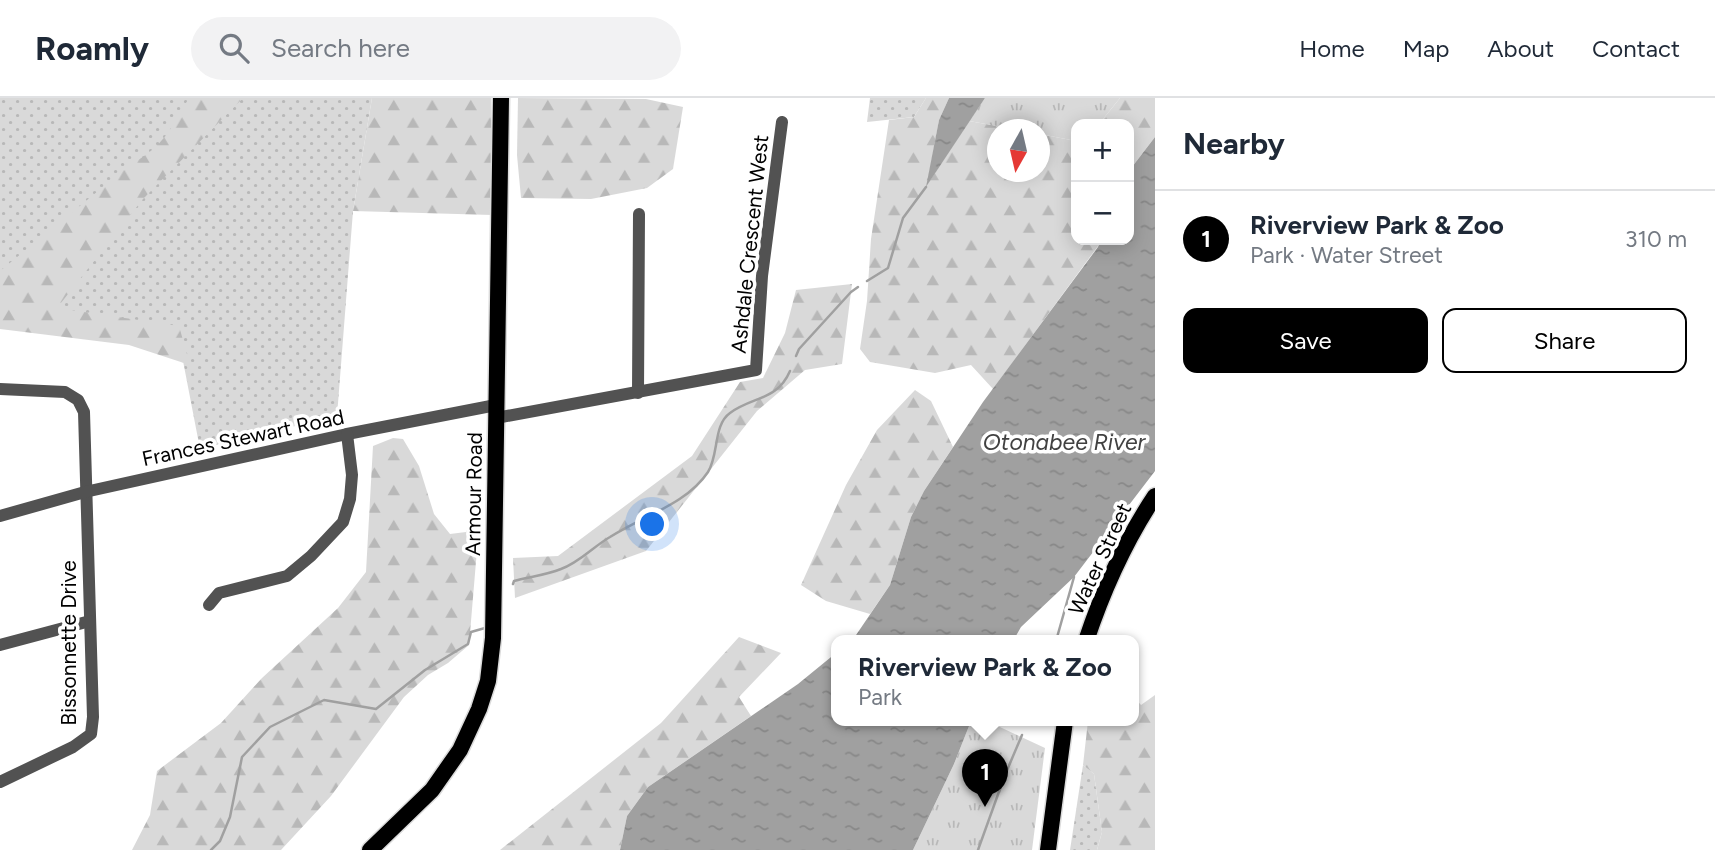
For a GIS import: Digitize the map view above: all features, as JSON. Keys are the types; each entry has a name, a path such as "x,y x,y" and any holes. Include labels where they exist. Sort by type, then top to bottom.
{"main road":[{"name":"Armour Road","path":"370,850 432,790 460,750 479,709 488,681 493,638 501,98"},
{"name":"Water Street","path":"1088,635 1119,559 1155,496"},
{"path":"1048,850 1064,726"}],"street":[{"name":"Ashdale Crescent West","path":"757,370 762,276 782,122"},
{"path":"638,393 639,214"},
{"name":"Frances Stewart Road","path":"0,516 86,492 347,434 638,393 757,370"},
{"name":"Bissonnette Drive","path":"0,389 65,392 78,400 84,412 93,717 91,734 73,747 0,782"},
{"path":"209,605 219,593 286,576 343,522 350,499 352,475 347,434"},
{"path":"0,645 90,621"}],"green space":[{"path":"0,98 372,98 353,211 337,416 200,449 178,335 0,325"},
{"path":"189,98 243,98 143,199 57,308 179,326 190,365 129,345 0,329 0,271 159,144"},
{"path":"372,98 491,98 492,215 353,211"},
{"path":"518,98 646,99 683,107 673,169 647,188 591,199 521,198 517,155"},
{"path":"870,98 926,98 914,117 867,122"},
{"path":"926,98 949,98 939,120 927,185 969,121 987,124 987,182 1050,182 1050,136 1071,140 1071,245 1098,245 993,389 971,365 935,373 870,362 860,349 867,301 871,239 889,120 914,117"},
{"path":"985,98 1120,98 1103,119 1071,119 1071,140 1050,136 1050,119 987,119 987,124 969,121"},
{"path":"1120,98 1155,98 1155,137 1134,164 1134,119 1103,119"},
{"path":"1075,99 1095,108 1091,119 1071,119 1071,128 1055,120"},
{"path":"852,284 842,364 805,370 757,411 646,551 515,598 513,558 558,556 692,456 740,382 763,378 785,333 796,290"},
{"path":"915,390 931,401 953,447 924,491 911,517 890,585 870,614 826,601 801,585 846,485 877,430"},
{"path":"393,438 403,439 419,466 434,514 450,534 466,532 481,502 469,645 448,663 428,675 404,697 331,796 281,850 132,850 150,815 157,771 221,723 262,678 338,608 366,572 373,446"},
{"path":"739,637 781,653 739,697 751,716 648,787 627,816 620,850 500,850 661,723"},
{"path":"1155,695 1155,850 1097,850 1102,832 1094,774 1083,765 1087,726 1139,726 1139,703 1141,705"},
{"path":"969,726 998,726 1045,748 1032,850 913,850"},
{"path":"1083,765 1094,774 1102,832 1097,850 1070,850"}],"water":[{"path":"949,98 985,98 926,187 939,120"},
{"name":"Otonabee River","path":"1155,137 1155,471 1074,577 1021,627 1016,635 856,635 890,585 911,517 924,491 983,402 1098,247 1134,245 1134,164"},
{"path":"831,657 831,726 969,726 913,850 620,850 627,816 648,787 798,684"}],"waterway":[{"path":"867,281 888,268 903,218 926,187"},
{"path":"796,356 799,349 858,287"},
{"path":"513,584 514,581 568,566 610,537 688,493 708,472 714,457 718,432 725,418 778,388 790,371"},
{"path":"1058,635 1074,577"},
{"path":"211,850 220,841 230,817 242,757 270,727 324,700 376,709 425,670 468,644 471,632 485,628"},
{"path":"978,850 1022,735"}],"place":[{"name":"Riverview Park & Zoo","path":"985,807"}]}
